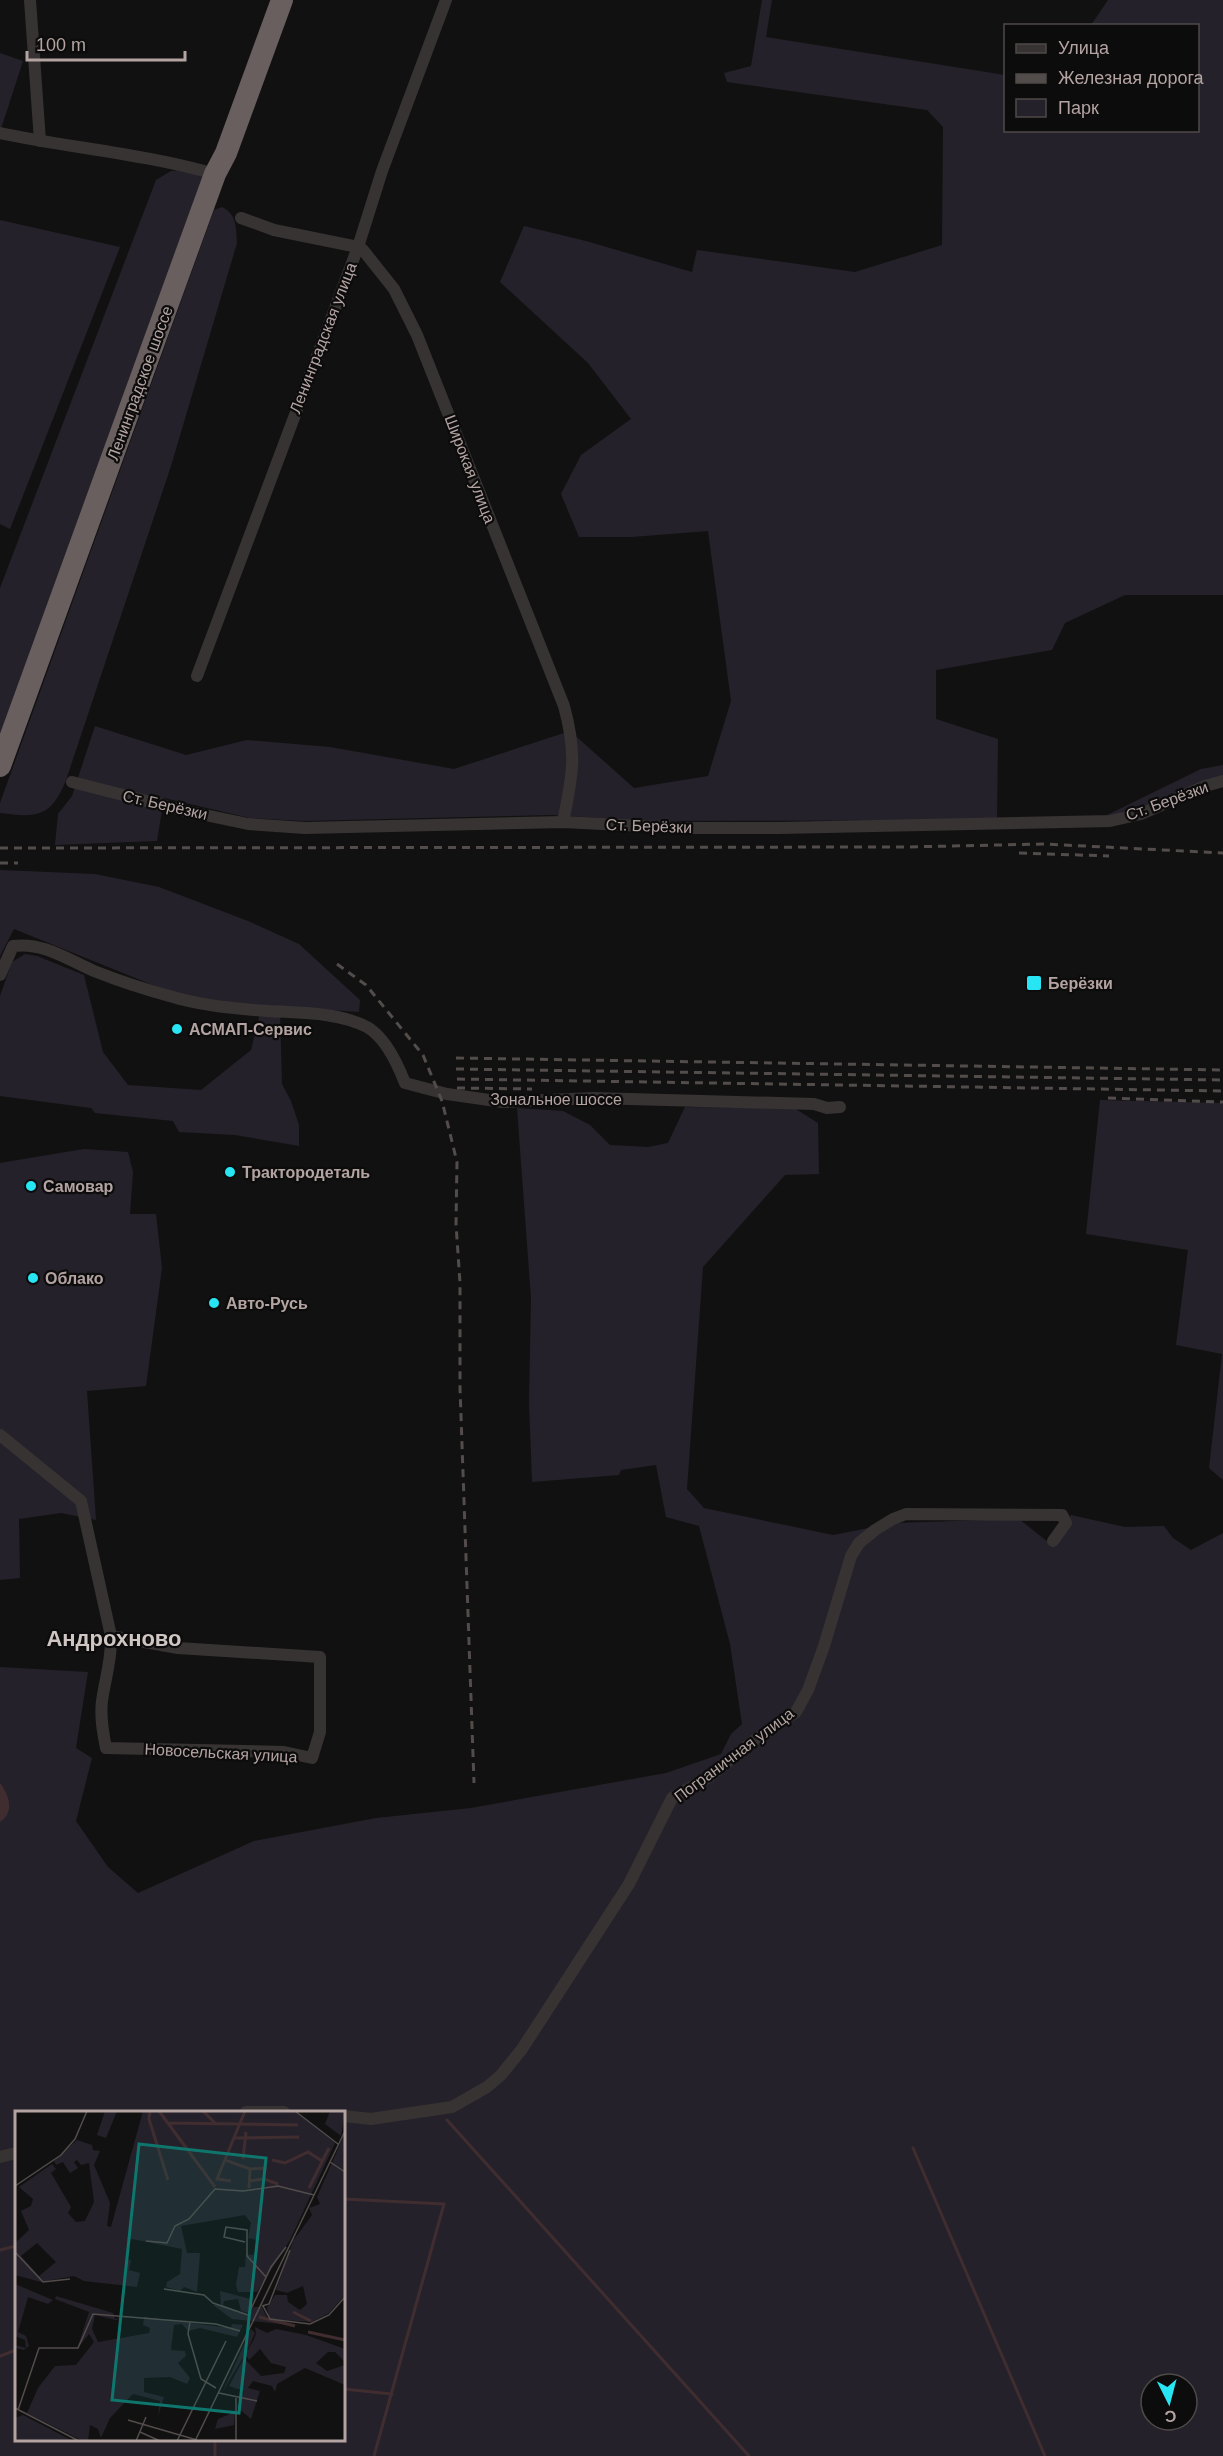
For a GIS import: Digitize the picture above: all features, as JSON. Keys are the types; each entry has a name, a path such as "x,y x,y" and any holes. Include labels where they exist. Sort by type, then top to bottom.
{"highway":[{"name":"Ленинградское шоссе","path":"0,766 215,174 226,153 282,0"}],"street":[{"path":"30,0 40,141"},
{"name":"Ленинградская улица","path":"197,676 358,247 382,171 446,0"},
{"path":"0,133 94,148 188,166 215,174"},
{"path":"241,218 274,230 358,247"},
{"name":"Широкая улица","path":"358,247 363,250 394,289 417,334 564,706 571,733 573,770 563,822"},
{"name":"Ст. Берёзки","path":"72,782 186,811 260,825 304,828 563,822 693,828 1110,821 1141,814 1205,786 1223,782"},
{"name":"Зональное шоссе","path":"0,975 13,946 27,944 63,955 95,971 174,998 231,1008 310,1013 356,1022 370,1029 380,1040 399,1067 405,1083 447,1094 503,1102 606,1098 814,1104 827,1108 840,1107"},
{"path":"0,1435 81,1501 111,1636"},
{"name":"Пограничная улица","path":"345,2116 371,2119 452,2107 487,2088 501,2075 522,2049 629,1884 672,1798 709,1776 752,1742 796,1712 808,1690 824,1646 844,1572 859,1542 893,1519 906,1514 1062,1515 1066,1523 1053,1541"},
{"name":"Новосельская улица","path":"111,1636 178,1648 320,1657 320,1732 312,1758 284,1752 106,1748 102,1728 102,1702 111,1654 111,1636"},
{"path":"0,2157 15,2152"}],"green space":[{"path":"762,0 772,0 766,37 1004,75 1004,132 1199,132 1199,24 1092,24 1108,0 1223,0 1223,595 1125,595 1065,623 1052,650 936,670 936,719 998,739 997,820 652,821 552,815 304,821 250,818 164,798 157,841 55,845 58,814 72,796 95,726 186,755 247,740 330,747 454,769 570,731 634,788 708,776 731,701 708,531 632,537 579,537 561,494 581,455 631,419 588,363 500,282 524,226 586,241 692,272 697,250 855,272 942,245 943,127 927,110 727,82 724,73 751,66"},
{"path":"0,53 23,61 0,132"},
{"path":"185,170 204,177 0,738 0,588 156,180 171,171"},
{"path":"222,207 231,213 236,227 237,243 171,466 66,780 55,801 42,812 34,815 0,813 0,803 214,210"},
{"path":"0,220 120,247 10,529 0,524"},
{"path":"1223,765 1223,778 1140,811 1103,817 1201,769"},
{"path":"0,870 95,874 159,887 248,921 299,944 360,1000 359,1012 317,1009 280,1011 282,1084 291,1101 299,1125 299,1146 235,1135 179,1132 173,1121 95,1113 91,1108 0,1096 0,996 12,962 25,954 37,956 84,975 103,1052 128,1085 201,1090 251,1050 261,1009 175,994 14,929 0,956"},
{"path":"1100,1100 1223,1103 1223,1480 1209,1468 1222,1354 1176,1345 1188,1250 1086,1234"},
{"path":"685,1107 794,1108 818,1123 819,1174 785,1175 703,1267 687,1489 704,1508 833,1535 894,1523 1019,1519 1053,1546 1071,1515 1125,1527 1164,1526 1173,1538 1191,1550 1223,1533 1223,2456 0,2456 0,1667 88,1672 76,1748 92,1758 76,1821 108,1867 138,1893 254,1841 376,1818 471,1808 666,1773 721,1754 731,1734 742,1724 730,1644 699,1526 666,1517 656,1465 621,1470 619,1475 532,1482 529,1402 531,1298 517,1108 563,1111 590,1125 610,1145 648,1147 668,1143"},
{"path":"84,1149 128,1152 133,1172 130,1214 156,1214 162,1268 146,1386 87,1391 96,1520 61,1513 19,1519 20,1578 0,1580 0,1163"}],"shaded area":[{"path":"0,1783 6,1793 9,1808 5,1818 0,1822"}],"waterway":[{"path":"447,2120 749,2456"},
{"path":"913,2148 1045,2456"},
{"path":"345,2199 444,2204 374,2456"},
{"path":"0,2250 15,2246"},
{"path":"0,2356 15,2350"},
{"path":"345,2389 392,2394"},
{"path":"215,2441 215,2456"}],"railway":[{"path":"0,848 906,847 1044,844 1223,853"},
{"path":"1019,853 1109,856"},
{"path":"0,863 18,863"},
{"path":"337,964 366,985 423,1055 442,1101 457,1162 456,1224 460,1283 460,1388 474,1783"},
{"path":"456,1058 1223,1070"},
{"path":"456,1069 1223,1080"},
{"path":"457,1079 1223,1091"},
{"path":"457,1088 532,1089"},
{"path":"1108,1098 1223,1102"}],"place":[{"name":"Берёзки","path":"1034,983"},
{"name":"АСМАП-Сервис","path":"177,1029"},
{"name":"Трактородеталь","path":"230,1172"},
{"name":"Самовар","path":"31,1186"},
{"name":"Облако","path":"33,1278"},
{"name":"Авто-Русь","path":"214,1303"}],"district":[{"name":"Андрохново","path":"114,1638"}]}
